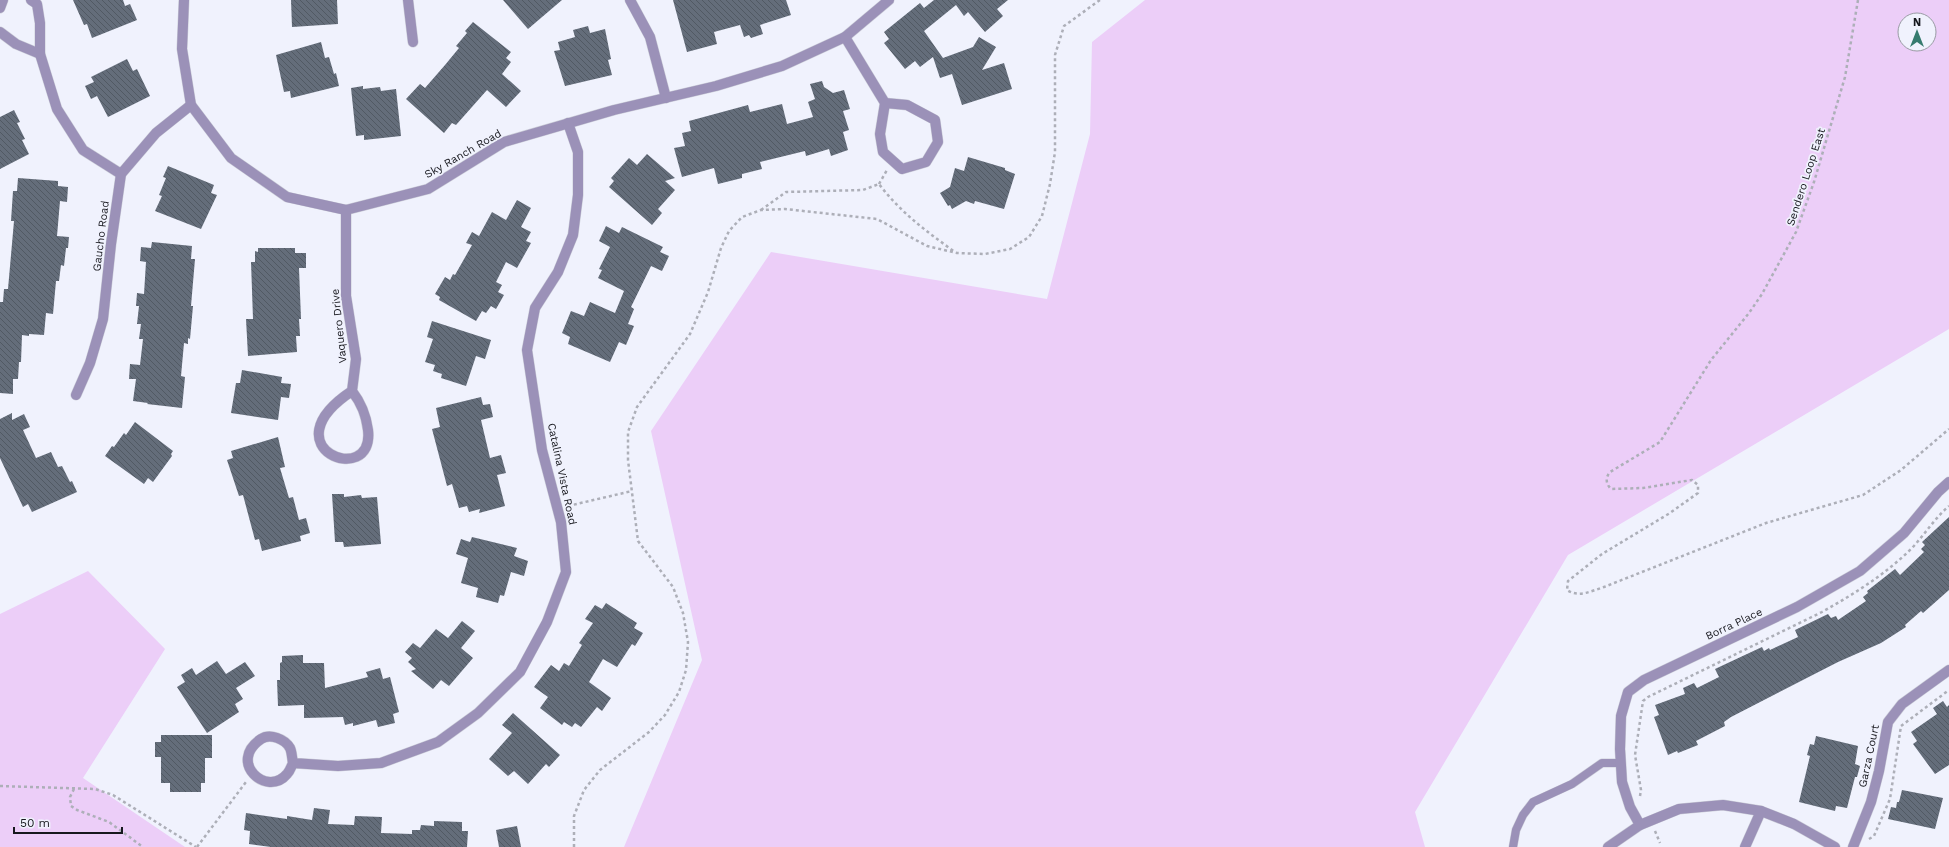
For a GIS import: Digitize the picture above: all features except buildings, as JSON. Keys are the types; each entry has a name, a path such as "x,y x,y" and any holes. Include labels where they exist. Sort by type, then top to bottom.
{"street":[{"path":"0,8 4,0"},
{"path":"31,0 37,4 40,23 40,54 57,109 83,150 121,174 156,133 190,105"},
{"name":"Sky Ranch Road","path":"184,0 182,49 190,105 231,158 287,197 346,210 428,189 504,142 716,86 782,66 845,37 889,0"},
{"path":"408,0 413,42"},
{"path":"630,0 650,37 666,98"},
{"path":"0,32 16,44 40,54"},
{"path":"845,37 885,103 880,134 883,152 902,169 926,162 938,142 935,120 907,105 885,103"},
{"name":"Catalina Vista Road","path":"293,763 338,766 381,763 438,742 478,713 520,672 547,622 566,572 561,522 542,450 526,350 535,308 558,272 573,235 578,195 578,152 568,124"},
{"name":"Gaucho Road","path":"76,395 90,363 103,319 111,244 121,174"},
{"name":"Vaquero Drive","path":"346,210 346,296 356,359 352,391"},
{"path":"352,391 362,404 367,422 369,436 366,449 360,456 349,459 336,458 328,454 322,448 320,428 324,417 338,401 352,391"},
{"name":"Borra Place","path":"1640,825 1630,806 1622,782 1622,716 1628,692 1644,680 1797,607 1860,571 1904,533 1938,492 1949,482"},
{"name":"Garza Court","path":"1853,847 1871,802 1879,771 1888,722 1902,704 1949,670"},
{"path":"264,737 279,738 290,748 293,763 287,775 276,781 263,781 252,774 247,759 252,745 264,737"},
{"path":"1608,847 1640,825 1679,809 1723,805 1761,811 1794,824 1835,847"},
{"path":"1745,847 1761,811"}],"lane":[{"path":"1513,847 1516,830 1523,815 1533,802 1572,784 1602,764 1621,763"}],"path":[{"path":"761,210 785,209 877,219 927,246 957,253 985,254 1010,249 1029,237 1042,216 1055,152 1056,55 1064,26 1100,0"},
{"name":"Sendero Loop East","path":"1858,0 1846,77 1814,182 1796,232 1749,314 1711,360 1672,420 1660,442 1607,475 1607,483 1611,489 1625,489 1692,480 1698,486 1698,493 1670,513 1602,554 1583,568 1568,581 1568,590 1574,594 1580,594 1631,578 1766,523 1863,495 1902,470 1949,429"},
{"path":"574,847 574,816 584,790 600,770 649,732 665,715 679,692 686,670 688,642 683,613 672,587 638,541 628,460 628,432 637,407 690,334 708,292 721,248 729,231 742,217 761,210 786,192 863,190 879,184 888,196 922,228 957,253"},
{"path":"558,508 632,491"},
{"path":"1637,800 1641,790 1635,755 1643,701 1648,697 1848,598 1894,565 1949,506"},
{"path":"1867,846 1867,839 1874,836 1890,799 1902,726 1949,690"},
{"path":"0,786 74,788 95,790 113,795 196,847 252,774"},
{"path":"74,788 70,797 71,806 77,810 109,822 143,847"},
{"path":"1653,820 1660,843"}],"shaded area":[{"path":"1145,0 1949,0 1949,329 1568,555 1415,812 1425,847 624,847 702,660 651,431 771,252 1047,299 1090,134 1092,42"},
{"path":"88,571 165,649 83,778 185,847 0,847 0,614"}]}
